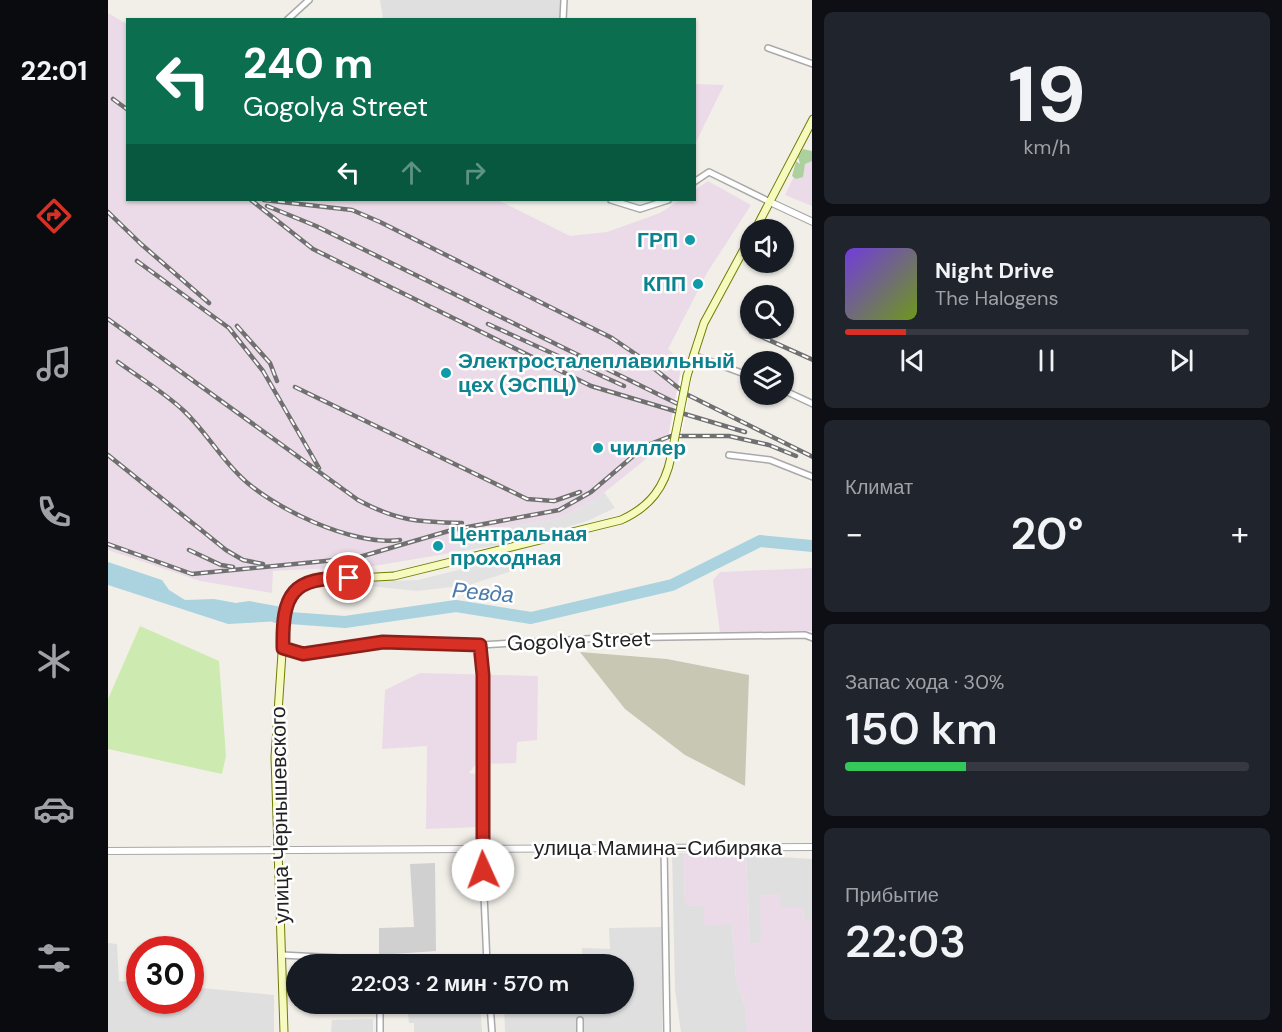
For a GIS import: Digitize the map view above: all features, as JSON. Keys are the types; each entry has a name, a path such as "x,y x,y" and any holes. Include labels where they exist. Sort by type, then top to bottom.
{"main road":[{"path":"760,219 812,121"},
{"path":"693,355 704,323 740,256"},
{"name":"улица Чернышевского","path":"284,1032 275,757 288,599 301,586 322,580 394,576 621,520 639,512 657,494 671,457 693,355"}],"street":[{"path":"290,18 309,0"},
{"path":"563,18 564,0"},
{"path":"768,48 812,64"},
{"path":"696,181 709,172 812,222"},
{"path":"614,201 640,209 666,201"},
{"path":"693,355 740,372"},
{"path":"794,395 812,404"},
{"path":"729,455 770,460 812,477"},
{"name":"Gogolya Street","path":"283,648 303,654 383,642 480,645 602,638 805,635 812,638"},
{"path":"480,645 483,675 482,849 487,954"},
{"path":"664,847 667,1032"},
{"name":"улица Мамина-Сибиряка","path":"108,850 812,848"},
{"path":"282,955 286,955"},
{"path":"380,1014 380,1032"},
{"path":"491,1014 492,1032"},
{"path":"580,1020 580,1032"}],"shaded area":[{"path":"380,0 563,0 562,18 383,18"},
{"path":"108,13 126,23 126,201 500,201 570,236 607,232 660,213 678,201 696,201 696,189 708,181 751,205 707,273 668,349 682,362 667,442 595,500 558,519 473,532 455,540 457,552 374,566 273,571 272,593 200,581 108,550"},
{"path":"696,84 724,85 696,142"},
{"path":"806,151 812,155 812,206 785,195"},
{"path":"604,492 615,508 587,521 517,542 457,552 454,540 473,532 558,519 595,500"},
{"path":"527,553 521,565 509,572 469,585 417,591 369,586 369,582 418,580"},
{"path":"812,568 812,631 720,633 713,580 720,572"},
{"path":"580,652 667,659 749,675 745,786 685,755 625,709"},
{"path":"420,673 538,676 537,740 517,742 516,763 476,764 469,773 479,774 479,827 426,829 427,746 382,749 385,690"},
{"path":"672,853 684,853 685,905 704,906 732,923 736,978 746,1011 748,1032 681,1032 675,990"},
{"path":"684,853 746,855 750,943 761,942 760,895 780,894 781,908 803,908 804,919 812,919 812,1032 748,1032 746,1011 736,978 732,924 704,926 704,906 685,905"},
{"path":"746,855 812,859 812,919 804,919 803,908 781,908 761,943 750,943"},
{"path":"435,863 436,951 379,954 379,928 414,927 410,864"},
{"path":"662,927 662,1032 505,1032 504,1014 634,1014 634,954 582,954 582,948 610,949 609,928"},
{"path":"108,943 117,944 119,981 126,982 126,1014 204,1014 204,988 274,995 274,1032 108,1032"},
{"path":"408,1014 481,1014 482,1032 414,1032 414,1023 409,1023"},
{"path":"373,1019 373,1032 331,1032 332,1020"}],"green space":[{"path":"803,149 812,151 812,161 805,164 803,177 796,179 792,176 796,161 800,164 798,157"},
{"path":"140,626 219,661 226,756 222,774 108,749 108,699"}],"water":[{"path":"108,562 162,580 169,590 185,600 214,599 236,603 249,601 282,607 281,621 228,624 108,585"}],"pier":[{"path":"681,375 692,377 677,458 666,456"}],"waterway":[{"name":"Ревда","path":"276,617 345,622 456,606 531,618 672,585 760,541 812,546"}],"railway":[{"path":"113,99 126,109"},
{"path":"252,201 313,249 591,386 745,432"},
{"path":"273,201 352,210 380,222 612,338 686,394 812,457"},
{"path":"267,206 316,226 680,405"},
{"path":"108,212 209,303"},
{"path":"137,261 229,328 263,371 319,468"},
{"path":"108,319 358,500 408,519 462,523"},
{"path":"488,324 624,386"},
{"path":"237,326 270,363 277,381"},
{"path":"766,339 812,360"},
{"path":"118,362 184,411 238,474 270,499 313,522 337,531 381,541 400,540"},
{"path":"295,387 527,499 554,501 580,492"},
{"path":"108,544 192,574 356,558 452,530 559,510 591,492 645,446 671,436 729,436 769,445 796,456"},
{"path":"108,455 226,550 243,560 263,564"},
{"path":"189,550 221,565 233,567"}],"place":[{"name":"ГРП","path":"690,240"},
{"name":"КПП","path":"698,284"},
{"name":"Электросталеплавильный цех (ЭСПЦ)","path":"446,373"},
{"name":"чиллер","path":"598,448"},
{"name":"Центральная проходная","path":"438,546"}],"route":[{"path":"349,578 330,578 313,582 292,592 286,604 283,648 303,654 383,642 480,645 483,664 483,870"}]}
